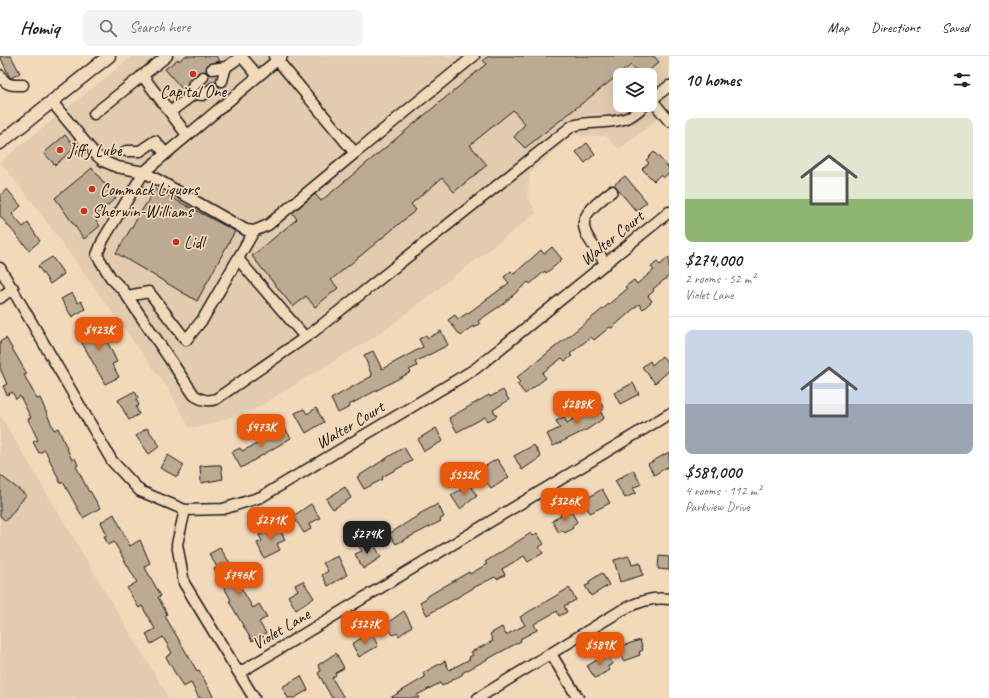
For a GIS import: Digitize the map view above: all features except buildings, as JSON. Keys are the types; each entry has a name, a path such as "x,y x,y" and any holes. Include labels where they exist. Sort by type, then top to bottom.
{"main road":[{"path":"0,143 108,56"}],"street":[{"path":"94,114 167,56"},
{"path":"217,75 242,56 258,76"},
{"path":"52,102 94,153 103,160 117,167 144,172 230,222 246,230 254,231 268,225 474,56"},
{"path":"355,153 278,57 258,76 144,172 103,240 97,256 111,278 127,296 194,395 201,400 216,400 305,338 572,126 581,123 620,120 637,112"},
{"path":"0,75 3,81 11,85 23,85"},
{"path":"142,75 187,135"},
{"path":"170,112 194,94 203,95 208,82 193,86 194,94"},
{"path":"657,96 669,86"},
{"path":"657,110 666,118"},
{"path":"126,151 140,151 155,141 165,153"},
{"path":"606,264 584,230 583,221 592,207 612,191"},
{"name":"Walter Court","path":"0,268 13,288 112,461 140,491 185,510 223,509 261,497 475,369 669,212"},
{"path":"127,296 149,292 186,340 203,319 254,231"},
{"path":"238,259 305,338"},
{"path":"0,298 13,288"},
{"name":"Violet Lane","path":"239,673 669,414"},
{"path":"185,510 177,544 184,584 254,698"},
{"path":"478,698 622,610 641,601 657,598 669,599"},
{"path":"551,654 578,698"}],"shaded area":[{"path":"133,56 669,56 669,110 622,147 617,148 606,136 573,135 530,173 527,196 536,213 385,330 253,410 201,427 189,427 169,390 33,203 0,162"},
{"path":"0,415 169,698 0,698"}],"tunnel":[{"path":"209,84 219,77"}],"place":[{"name":"Capital One","path":"193,74"},
{"name":"Jiffy Lube","path":"60,150"},
{"name":"Commack Liquors","path":"92,189"},
{"name":"Sherwin-Williams","path":"84,211"},
{"name":"Lidl","path":"176,242"}]}
